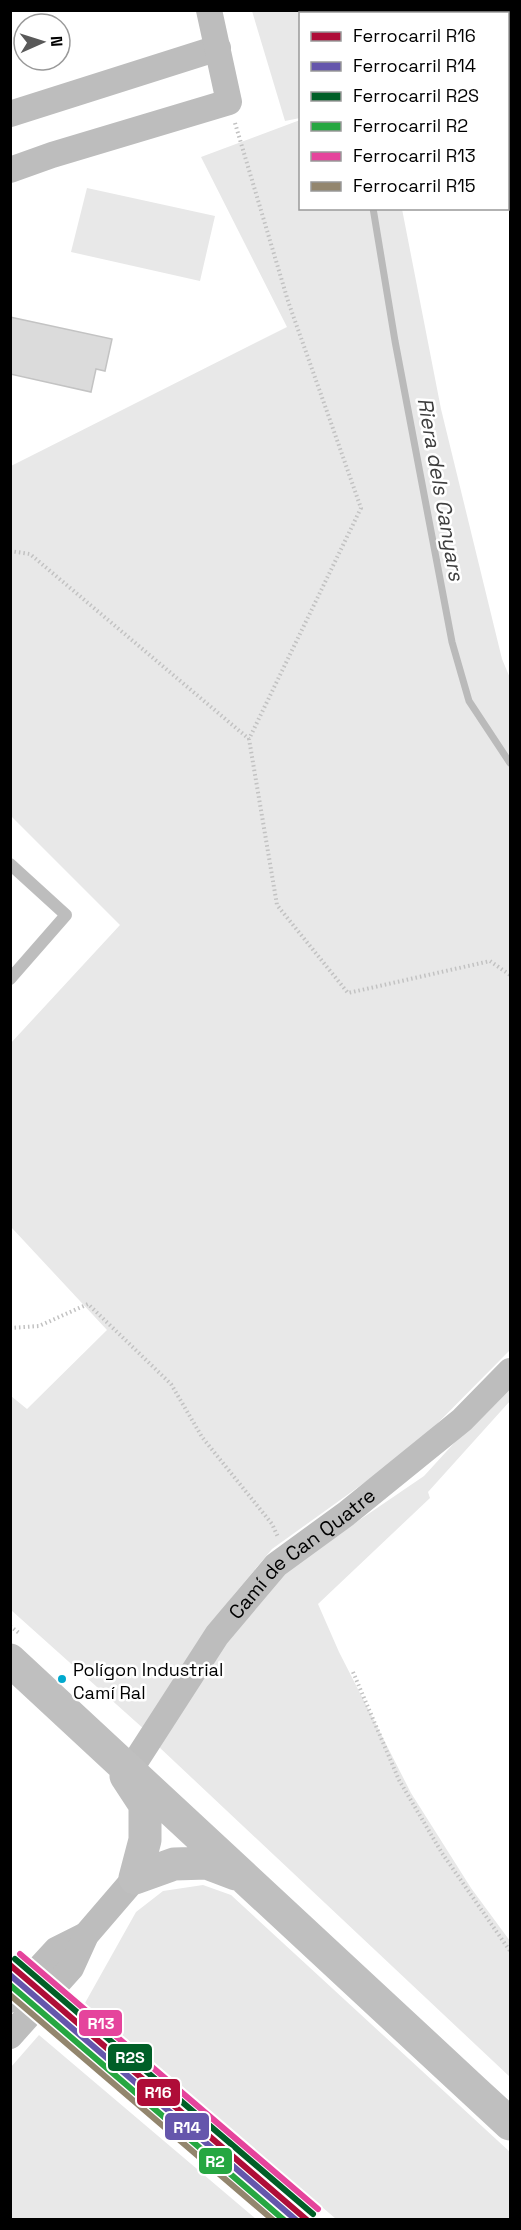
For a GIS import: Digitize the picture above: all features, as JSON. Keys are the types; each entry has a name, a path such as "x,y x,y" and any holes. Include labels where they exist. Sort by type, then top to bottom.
{"street":[{"path":"10,170 52,155 229,102 209,10"},
{"path":"10,114 218,48"},
{"name":"Camí de Can Quatre","path":"123,1764 217,1635 276,1565 346,1514 462,1420 510,1371"},
{"path":"10,1660 510,2124"},
{"path":"10,2036 70,1968 86,1935 135,1878 145,1840 145,1805 123,1764"},
{"path":"135,1878 174,1864 207,1863 240,1875"},
{"path":"10,2000 56,1950 86,1935"}],"lane":[{"path":"10,864 66,915 10,979"}],"path":[{"path":"229,102 288,301 361,508 249,739 277,905 348,993 490,962 510,975"},
{"path":"10,551 30,554 249,739"},
{"path":"10,1328 39,1326 88,1304 171,1384 202,1437 272,1524 288,1556"},
{"path":"352,1672 399,1780 442,1853 510,1952"}],"shaded area":[{"path":"252,11 357,11 299,12 299,118 285,121"},
{"path":"299,120 299,210 402,210 441,409 502,659 510,678 510,1350 414,1447 272,1549 232,1597 145,1730 11,1610 11,1396 27,1409 107,1330 11,1227 10,1044 120,925 11,816 11,466 287,327 201,157"},
{"path":"87,188 215,216 200,281 71,252"},
{"path":"510,1382 510,1401 428,1492 430,1498 318,1604 339,1652 411,1793 471,1888 510,1941 510,2077 159,1747 234,1625 292,1566 424,1476"},
{"path":"203,1885 231,1895 510,2152 510,2219 336,2219 85,2003 136,1912 163,1891"},
{"path":"39,2035 256,2219 11,2219 11,2067"}],"building":[{"path":"10,317 112,339 105,371 96,369 91,392 10,374"}],"waterway":[{"name":"Riera dels Canyars","path":"373,210 395,341 452,642 469,701 510,763"}],"rail line":[{"name":"R13","path":"20,1954 318,2209"},
{"name":"R2S","path":"15,1959 313,2214"},
{"name":"R16","path":"10,1965 307,2220"},
{"name":"R14","path":"10,1975 296,2220"},
{"name":"R2","path":"10,1985 284,2220"},
{"name":"R15","path":"10,1995 273,2220"}],"place":[{"name":"Polígon Industrial Camí Ral","path":"62,1679"}]}
